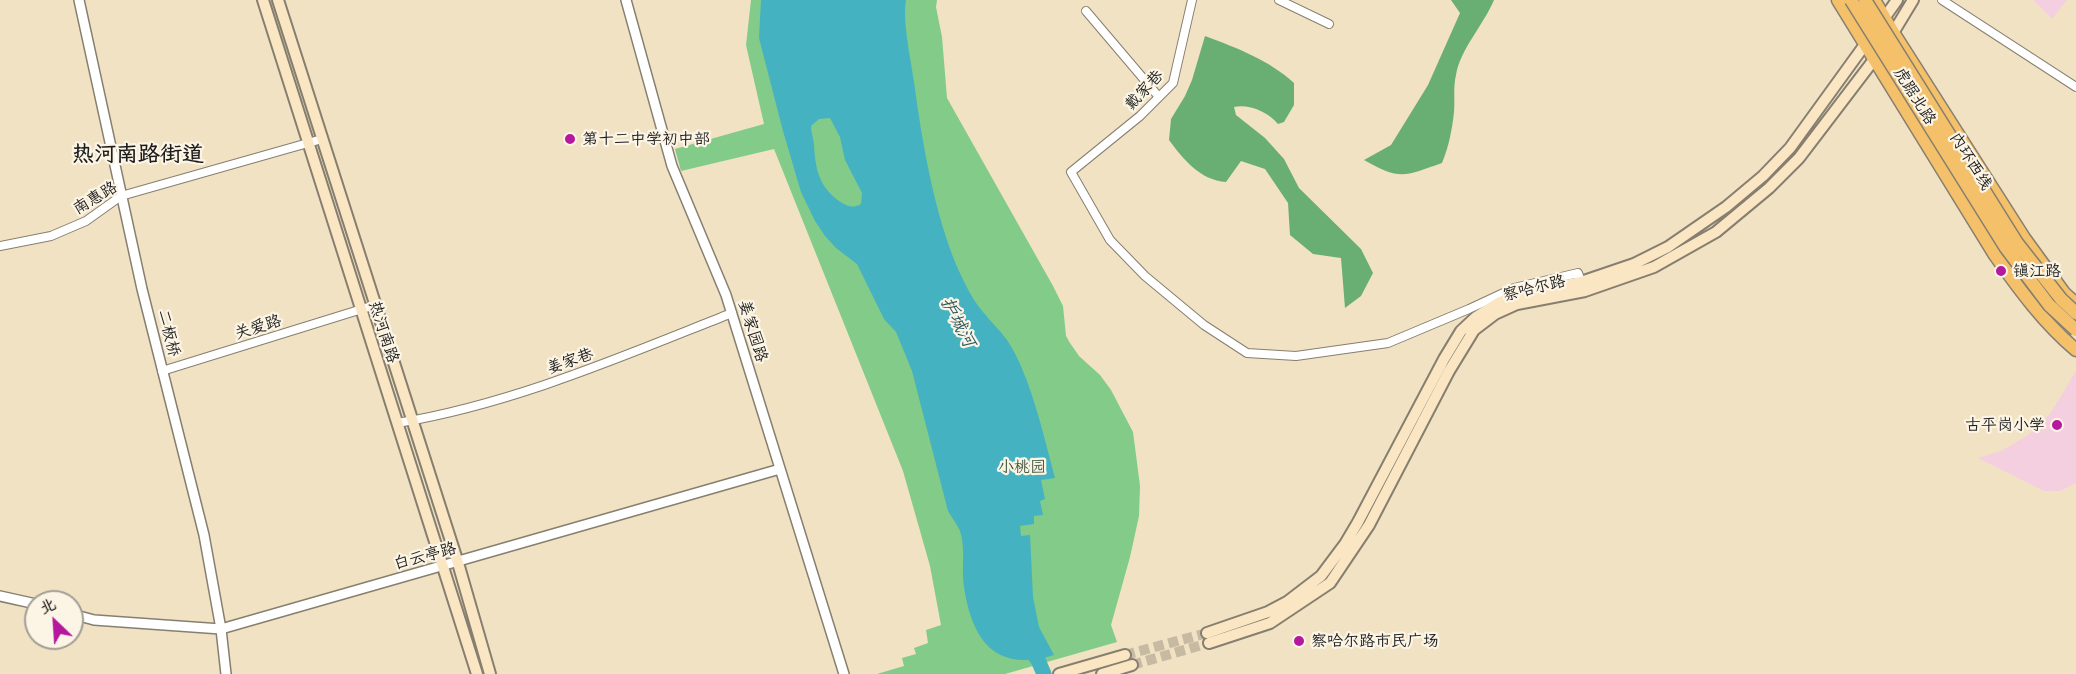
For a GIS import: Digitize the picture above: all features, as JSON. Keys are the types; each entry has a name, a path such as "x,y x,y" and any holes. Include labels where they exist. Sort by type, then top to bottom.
{"main road":[{"name":"热河南路","path":"263,0 477,674"},
{"name":"热河南路","path":"278,0 458,563 490,674"},
{"name":"虎踞北路","path":"1838,0 1995,255 2044,319 2076,350"},
{"name":"内环西线","path":"1851,0 2006,248 2049,305 2076,330"},
{"name":"内环西线","path":"1865,0 2017,243 2061,298 2076,313"},
{"name":"虎踞北路","path":"1874,0 2024,238 2064,293 2076,304"},
{"name":"察哈尔路","path":"1583,286 1668,247 1726,207 1763,176 1790,148 1897,0"},
{"name":"察哈尔路","path":"1208,638 1287,602 1322,576 1345,544 1444,359 1461,331 1470,322 1489,308 1513,297 1583,286 1654,267 1716,232 1769,188 1799,158 1894,34 1913,0"},
{"path":"1060,674 1125,655"},
{"path":"1101,674 1132,665"}],"street":[{"name":"二板桥","path":"79,0 121,196 204,536 221,629 226,674"},
{"name":"姜家园路","path":"626,0 672,166 726,295 844,674"},
{"name":"戴家巷","path":"1192,0 1173,83 1140,116 1071,172 1110,240 1145,276 1203,325 1247,353 1296,356 1388,343 1514,288 1578,273 1583,286"},
{"path":"1279,0 1329,24"},
{"path":"1942,0 2076,87"},
{"path":"1086,10 1159,97"},
{"name":"南惠路","path":"0,246 51,236 86,221 121,196 322,139"},
{"name":"关爱路","path":"162,371 375,305"},
{"name":"姜家巷","path":"397,423 506,397 603,364 732,314"},
{"name":"白云亭路","path":"84,617 94,620 221,629 780,470"},
{"path":"0,596 24,601"}],"shaded area":[{"path":"2033,0 2067,0 2052,19"},
{"name":"古平岗小学","path":"2076,371 2076,483 2060,491 2044,491 1978,458 2001,451 2027,436 2050,414"}],"green space":[{"name":"小桃园","path":"751,0 937,0 947,98 1063,306 1066,336 1079,356 1100,375 1111,390 1133,432 1140,486 1139,516 1111,625 1117,642 1005,674 877,674 904,666 902,658 916,654 914,648 928,643 926,630 941,625 930,566 903,471 774,149 681,171 675,149 764,124 746,45"},
{"path":"1451,0 1494,0 1458,66 1452,125 1442,163 1403,174 1395,174 1376,167 1364,160 1391,145 1428,85 1460,13"},
{"path":"1205,36 1263,61 1294,83 1294,105 1284,122 1278,124 1269,116 1252,108 1234,107 1236,115 1265,138 1284,159 1299,188 1361,249 1373,273 1361,296 1345,308 1341,258 1313,254 1290,235 1288,203 1265,169 1241,161 1226,182 1217,180 1193,168 1169,140 1171,119 1192,80"}],"water":[{"path":"761,0 906,0 906,29 921,128 942,224 958,269 969,291 979,307 1007,340 1023,370 1036,406 1055,478 1041,480 1045,499 1040,501 1043,515 1034,516 1034,524 1020,526 1021,536 1030,535 1033,597 1039,627 1054,655 1017,660 1002,656 990,648 973,623 964,587 962,538 959,528 948,511 912,371 896,332 884,319 857,264 825,236 801,192 759,38","holes":["830,118 840,137 845,160 862,193 861,204 852,207 832,196 819,176 811,126 819,119"]}],"waterway":[{"name":"护城河","path":"1025,644 1038,660 1044,674"}],"tunnel":[{"path":"1125,655 1207,633"},
{"path":"1132,665 1209,643"}],"place":[{"name":"第十二中学初中部","path":"570,139"},
{"name":"镇江路","path":"2001,271"},
{"name":"古平岗小学","path":"2057,425"},
{"name":"察哈尔路市民广场","path":"1299,641"}],"district":[{"name":"热河南路街道","path":"138,154"}]}
